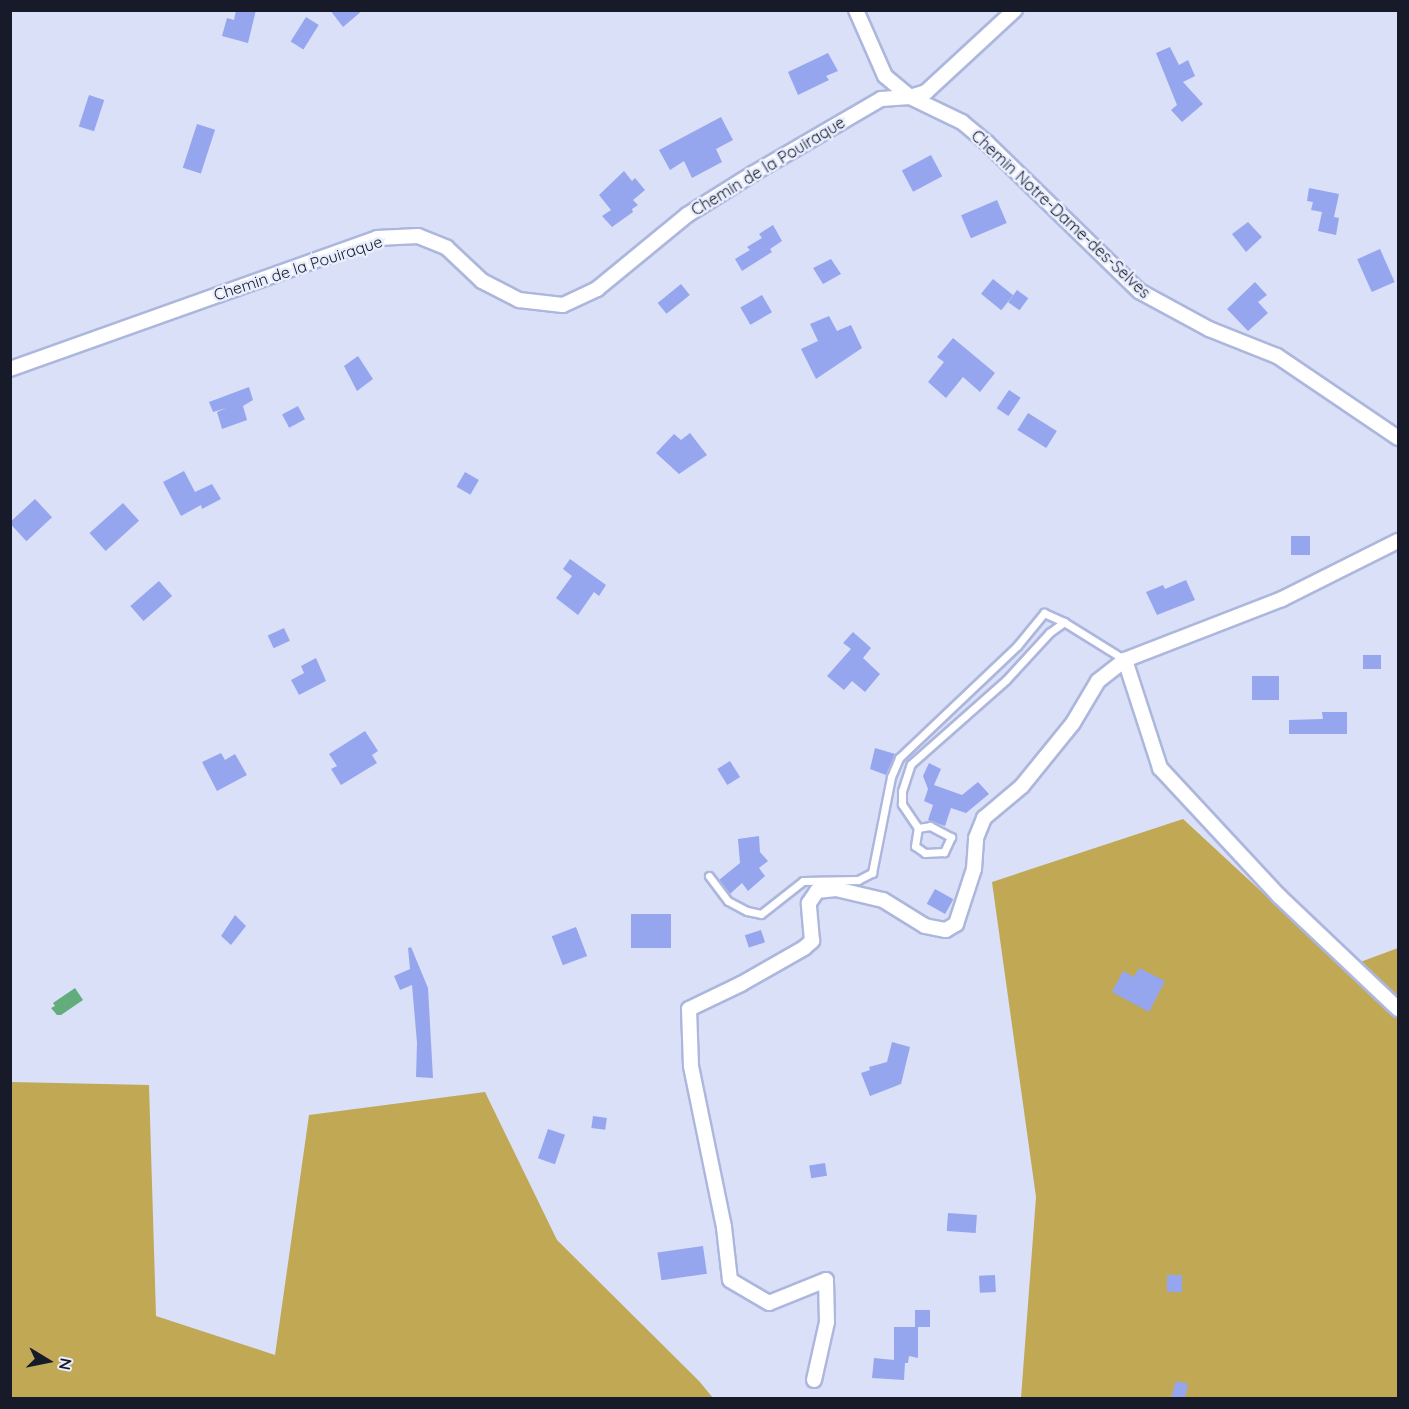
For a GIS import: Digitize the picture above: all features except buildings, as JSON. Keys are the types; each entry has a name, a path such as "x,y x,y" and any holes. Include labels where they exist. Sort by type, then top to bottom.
{"street":[{"name":"Chemin Notre-Dame-des-Selves","path":"856,10 885,76 910,97 962,122 987,143 1139,291 1209,329 1277,356 1398,438"},
{"path":"910,97 926,92 1015,10"},
{"name":"Chemin de la Pouiraque","path":"10,369 377,238 418,236 447,248 482,281 519,300 563,305 597,289 687,215 754,173 881,99 910,97"},
{"path":"814,1380 827,1322 826,1280 768,1303 730,1280 724,1227 691,1066 689,1009 741,984 804,948 812,941 809,903 817,891 836,889 883,900 925,926 946,930 956,924 971,881 976,838 984,818 1022,786 1073,723 1098,681 1125,660 1282,599 1398,541"},
{"path":"1125,660 1160,768 1279,896 1398,1009"}],"lane":[{"path":"709,876 728,901 747,911 761,914 803,881 858,880 872,873 891,777 899,758 1017,646 1044,613 1064,622 1125,660"},
{"path":"918,828 930,826 951,837 944,852 925,853 915,846 918,828 902,804 902,791 911,764 1006,680 1048,633 1064,622"}],"shaded area":[{"path":"1183,819 1344,968 1398,948 1398,1398 1021,1398 1036,1197 992,882"},
{"path":"75,988 83,1000 61,1015 57,1015 51,1008 55,1006 53,1003"},
{"path":"11,1082 149,1085 156,1316 275,1355 309,1115 485,1092 557,1240 699,1381 713,1398 11,1398"}]}
